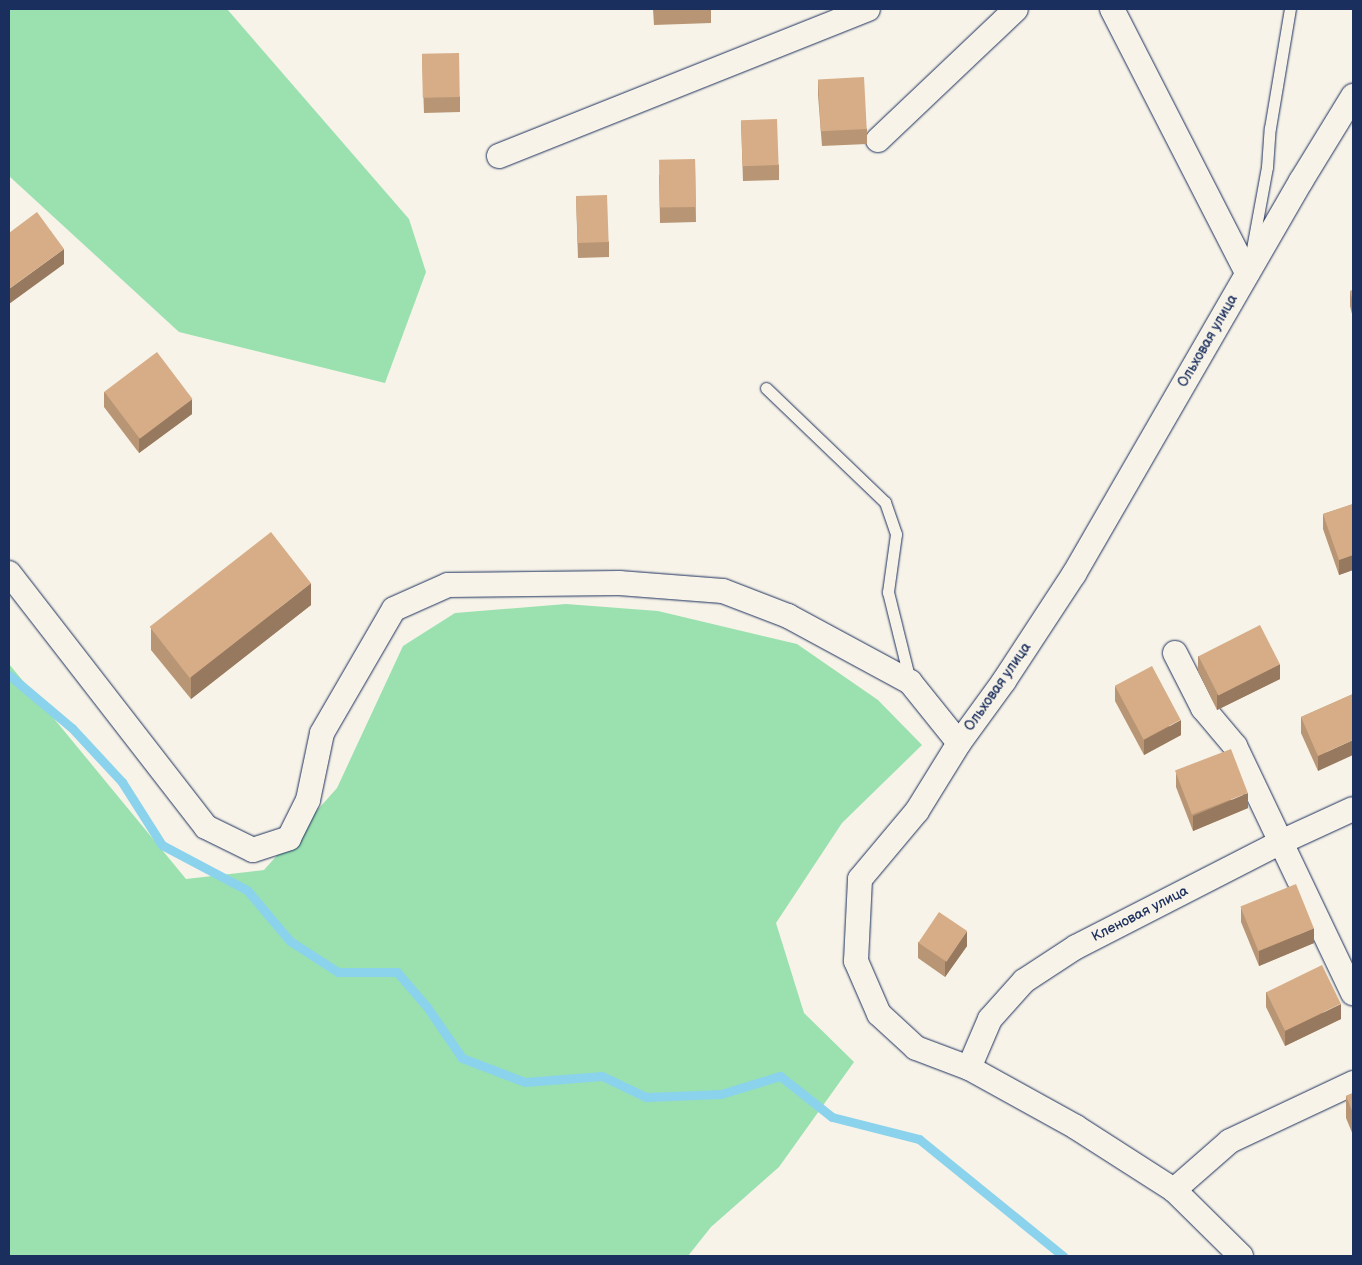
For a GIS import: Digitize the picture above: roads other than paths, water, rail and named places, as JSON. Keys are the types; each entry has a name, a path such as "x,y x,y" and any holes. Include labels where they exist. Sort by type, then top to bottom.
{"street":[{"path":"499,156 868,9"},
{"path":"878,140 1016,9"},
{"path":"1112,9 1247,273"},
{"name":"Ольховая улица","path":"1242,1256 1174,1190 1076,1128 969,1068 916,1048 879,1014 856,961 860,880 918,811 959,742 1004,681 1074,574 1247,273 1353,96"},
{"path":"9,573 206,827 253,850 289,838 308,800 322,733 394,610 448,585 619,583 723,591 788,616 910,682 959,742"},
{"path":"1176,653 1203,708 1235,746 1279,843 1353,993"},
{"name":"Кленовая улица","path":"969,1068 990,1019 1024,982 1076,946 1279,843 1353,809"},
{"path":"1174,1190 1230,1141 1353,1082"}],"lane":[{"path":"1247,273 1267,167 1270,128 1290,9"},
{"path":"766,388 885,502 896,534 888,592 910,682"}],"waterway":[{"path":"9,675 72,728 122,782 162,845 247,890 290,941 338,972 397,972 427,1007 462,1058 525,1082 602,1076 646,1097 721,1094 780,1076 832,1117 919,1139 1063,1256"}]}
